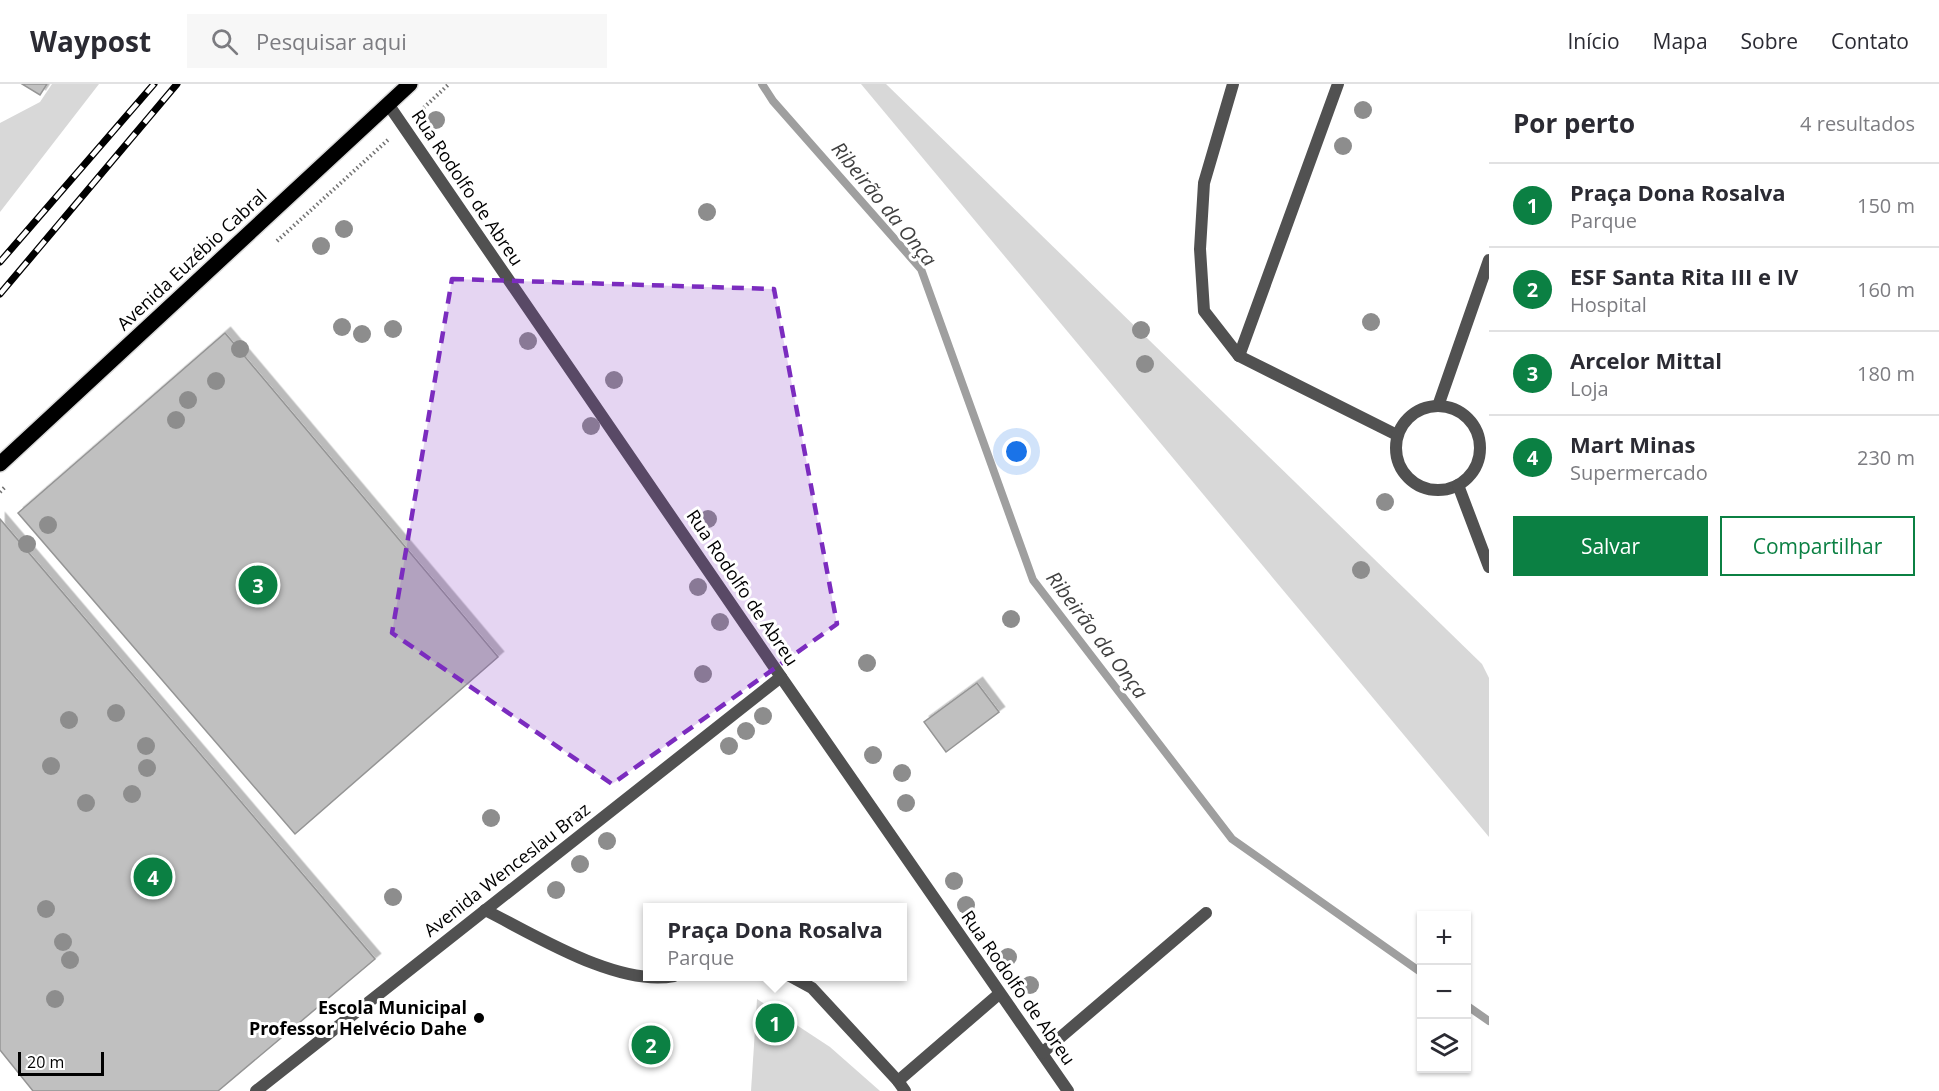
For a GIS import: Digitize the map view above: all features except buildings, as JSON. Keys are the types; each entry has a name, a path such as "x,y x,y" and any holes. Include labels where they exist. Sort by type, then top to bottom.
{"main road":[{"name":"Avenida Euzébio Cabral","path":"0,464 410,84"}],"street":[{"path":"1233,84 1204,183 1200,249 1204,311 1239,356 1397,435"},
{"path":"1239,356 1338,84"},
{"name":"Rua Rodolfo de Abreu","path":"388,104 781,678 1068,1091"},
{"path":"1438,406 1489,260"},
{"path":"1438,406 1451,408 1472,423 1479,436 1480,450 1477,464 1469,476 1458,485 1444,489 1430,489 1416,484 1406,476 1395,449 1397,435 1414,413 1425,407 1438,406"},
{"path":"1458,485 1489,567"},
{"name":"Avenida Wenceslau Braz","path":"256,1091 781,678"},
{"path":"485,910 596,965 643,977"},
{"path":"1042,1053 1206,913"},
{"path":"799,981 812,988 902,1086 999,994"}],"highlighted area":[{"path":"452,279 774,289 837,624 612,784 392,633"}],"shaded area":[{"path":"52,84 99,84 0,212 0,123 40,102"},
{"path":"861,84 886,84 1482,664 1489,678 1489,837"},
{"path":"757,999 830,1047 880,1091 751,1091"}],"waterway":[{"name":"Ribeirão da Onça","path":"762,84 773,101 921,269 1033,580 1232,839 1417,969"},
{"name":"Ribeirão da Onça","path":"1471,1008 1489,1021"}],"railway":[{"path":"0,262 154,84"},
{"path":"0,294 177,84"}],"place":[{"name":"Arcelor Mittal","path":"258,585"},
{"name":"Mart Minas","path":"153,877"},
{"name":"Escola Municipal Professor Helvécio Dahe","path":"479,1018"},
{"name":"Praça Dona Rosalva","path":"775,1023"},
{"name":"ESF Santa Rita III e IV","path":"651,1045"}]}
